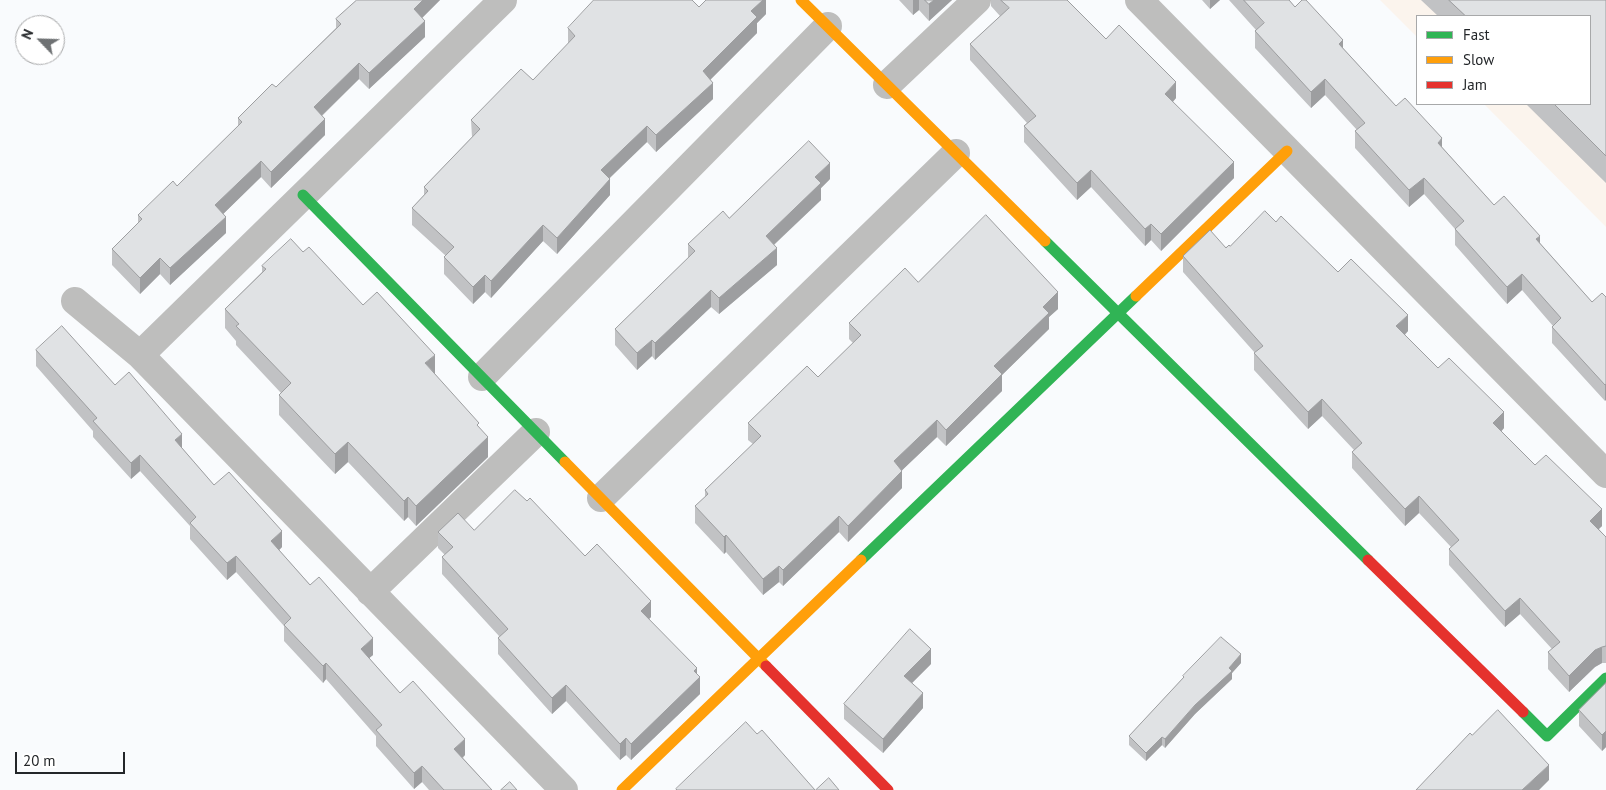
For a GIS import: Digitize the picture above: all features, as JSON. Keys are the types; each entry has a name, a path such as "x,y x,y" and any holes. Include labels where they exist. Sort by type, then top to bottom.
{"street":[{"path":"140,355 503,0"},
{"path":"801,0 1546,736 1606,678"},
{"path":"887,85 978,0"},
{"path":"1139,0 1606,474"},
{"path":"482,377 828,26"},
{"path":"622,790 1287,151"},
{"path":"601,498 956,153"},
{"path":"303,195 888,790"},
{"path":"75,301 140,355 564,790"},
{"path":"370,592 536,432"}],"shaded area":[{"path":"1380,0 1606,0 1606,227 1485,105 1591,105 1591,15 1416,15 1416,36"}],"building":[{"path":"357,0 423,0 414,9 425,21 369,73 359,63 314,107 325,119 271,172 261,161 215,205 226,217 170,268 160,258 140,278 112,249 142,219 138,215 173,181 177,186 242,122 238,118 272,84 276,87 341,24 336,19"},
{"path":"594,0 692,0 699,7 706,0 763,0 751,11 757,17 703,71 713,83 656,135 647,126 601,170 610,179 557,238 543,225 491,281 485,275 473,287 444,257 454,247 412,208 428,191 424,187 480,129 471,120 521,69 533,80 575,36 568,28"},
{"path":"925,0 934,0 929,4"},
{"path":"1001,0 1067,0 1106,39 1119,25 1176,82 1165,94 1234,162 1161,234 1151,224 1145,229 1091,170 1077,183 1024,126 1036,116 970,44 1009,8"},
{"path":"1244,0 1289,0 1295,7 1302,0 1306,0 1343,40 1339,44 1396,106 1405,98 1442,138 1438,143 1494,205 1504,196 1540,236 1536,239 1592,302 1602,293 1606,297 1605,385 1552,327 1561,318 1522,274 1507,287 1455,229 1464,221 1424,178 1409,190 1355,131 1365,123 1325,79 1311,92 1255,31 1264,23"},
{"path":"1449,0 1606,0 1606,156 1555,105 1591,105 1591,15 1465,15"},
{"path":"809,141 830,163 815,177 821,183 766,236 777,248 719,298 711,290 655,343 652,340 637,353 615,329 695,251 688,244 723,211 729,218"},
{"path":"1265,211 1276,222 1281,216 1338,272 1351,259 1408,315 1396,326 1438,368 1449,358 1504,412 1493,423 1535,465 1546,455 1602,509 1590,521 1606,537 1606,646 1595,650 1569,676 1548,652 1560,642 1520,598 1505,611 1449,549 1459,540 1419,496 1405,509 1352,452 1362,443 1322,399 1308,412 1254,353 1263,346 1183,256 1210,230 1226,248 1230,246"},
{"path":"986,215 1058,292 1043,307 1049,313 994,366 1002,374 946,430 937,420 894,461 902,471 848,526 839,516 783,570 779,566 763,579 726,535 724,537 695,506 708,494 705,490 761,436 748,423 807,366 818,377 861,335 849,323 905,268 918,282"},
{"path":"291,239 303,252 309,247 363,305 377,292 435,355 425,363 479,423 477,425 488,437 416,506 408,497 404,501 348,442 335,454 279,395 291,383 236,326 239,324 225,309 266,269 262,266"},
{"path":"62,326 115,385 129,372 182,434 175,440 214,485 229,472 282,531 271,541 310,585 319,577 373,638 361,649 400,693 413,681 465,739 454,749 492,790 444,790 422,766 414,773 376,730 382,725 326,663 323,666 284,625 291,618 236,556 227,563 190,523 196,517 140,455 131,463 93,421 97,418 36,350"},
{"path":"515,490 527,501 530,498 585,556 597,544 651,601 641,611 697,668 694,671 700,677 631,744 626,738 620,744 566,685 552,698 498,638 508,629 442,557 453,547 438,532 458,513 474,530"},
{"path":"910,629 931,649 904,676 923,693 883,739 844,704"},
{"path":"1221,637 1241,654 1229,668 1232,671 1195,705 1165,739 1162,737 1146,753 1129,736"},
{"path":"1606,683 1606,731 1602,735 1579,710"},
{"path":"1498,710 1549,765 1522,790 1416,790 1470,733 1472,735"},
{"path":"746,722 757,734 762,730 815,790 676,789"},
{"path":"829,778 839,790 816,790"},
{"path":"510,782 517,790 501,790"}],"traffic: fast":[{"path":"303,195 565,462"},
{"path":"1045,241 1368,560"},
{"path":"861,560 1136,296"},
{"path":"1523,712 1547,736 1606,678"}],"traffic: slow":[{"path":"801,0 1045,241"},
{"path":"1136,296 1287,151"},
{"path":"565,462 766,666"},
{"path":"622,790 861,560"}],"traffic: jam":[{"path":"1368,560 1523,712"},
{"path":"766,666 888,790"}]}
